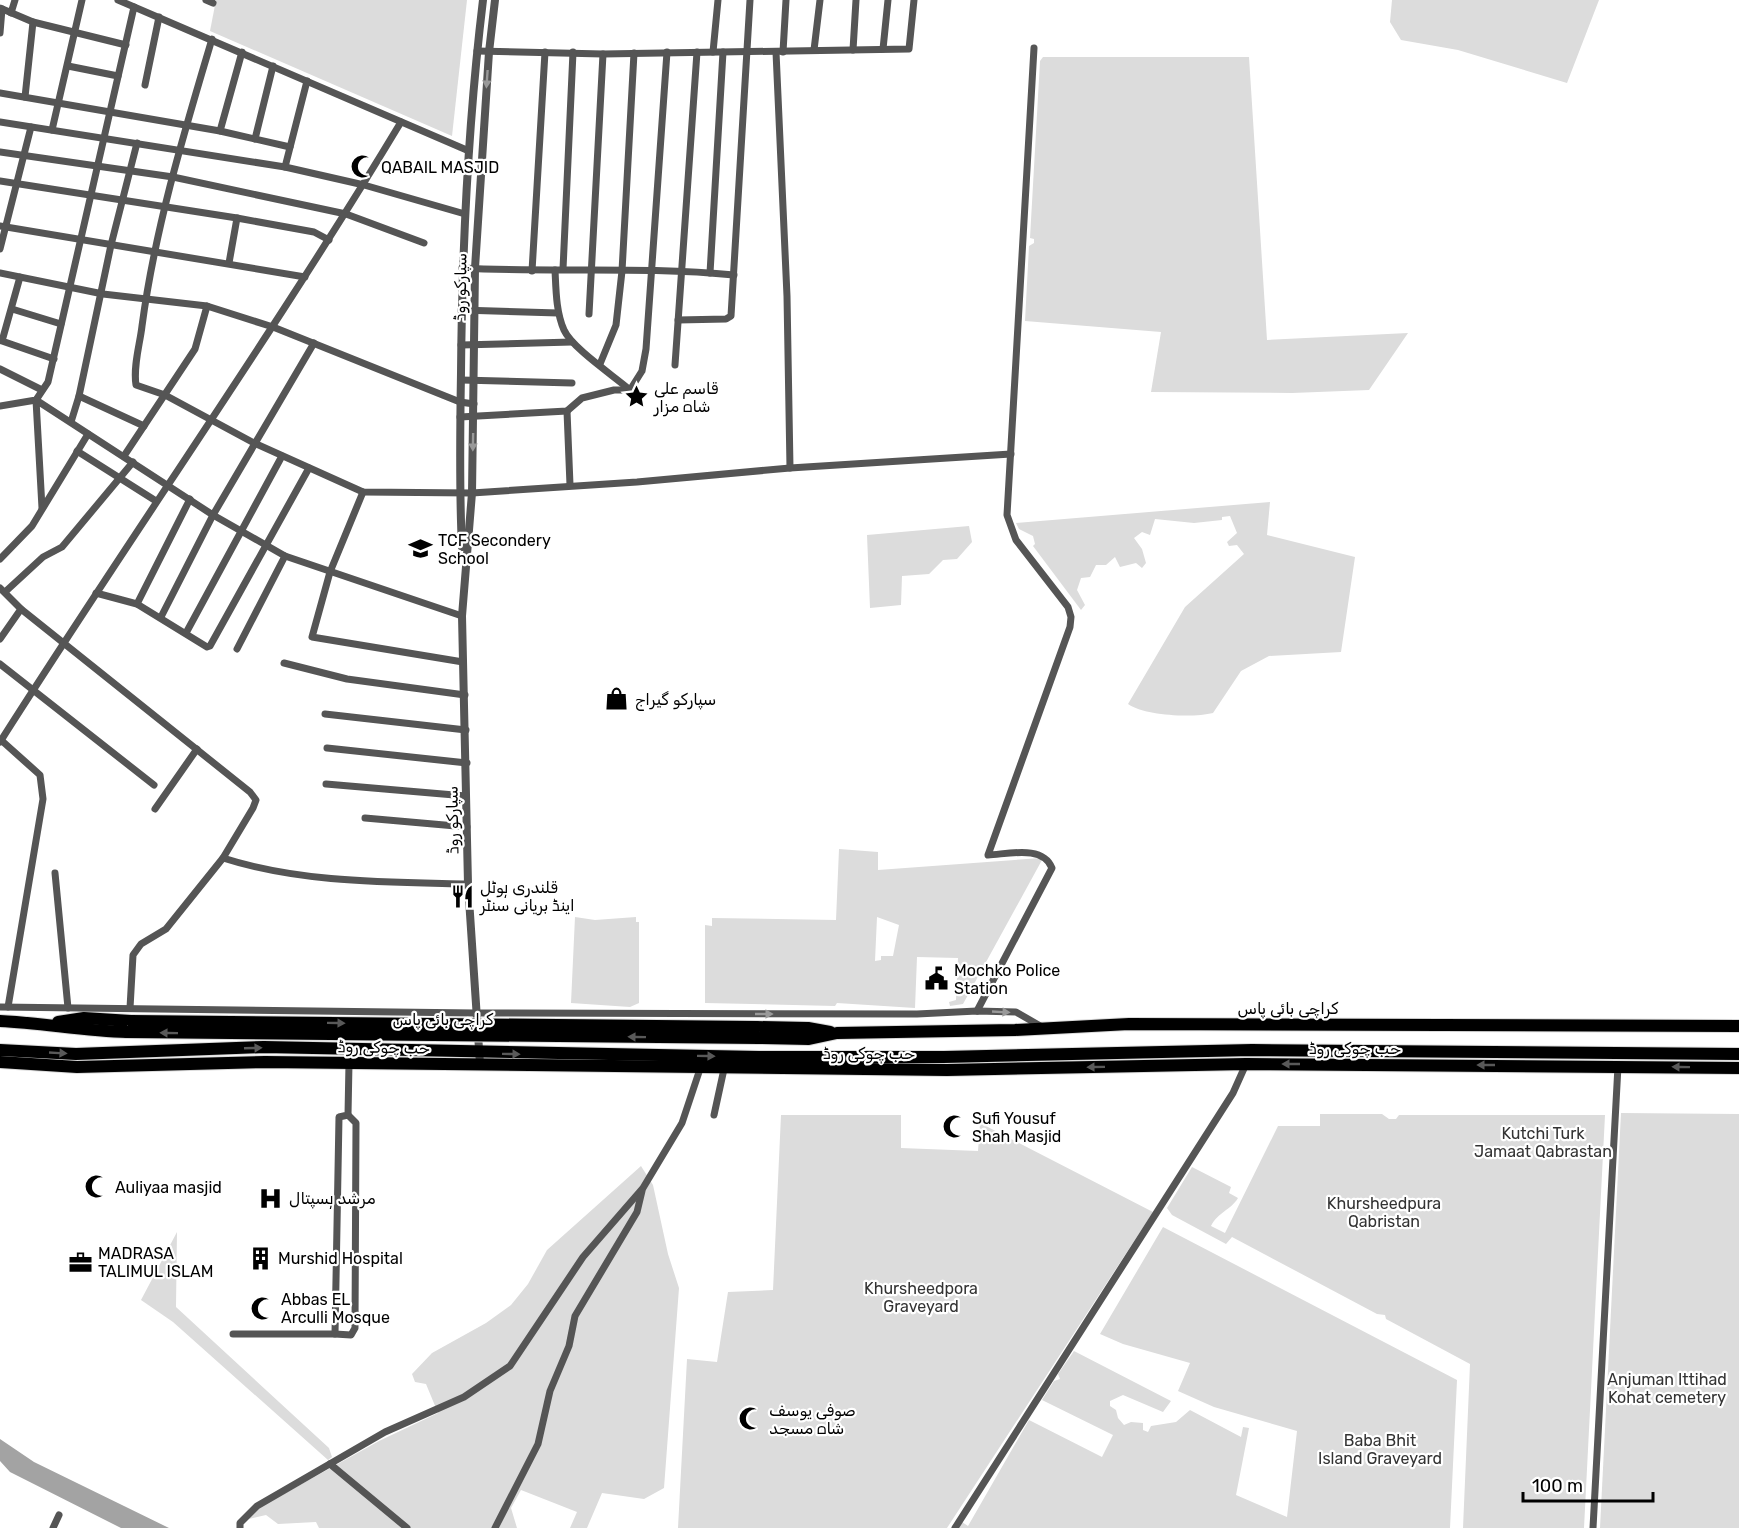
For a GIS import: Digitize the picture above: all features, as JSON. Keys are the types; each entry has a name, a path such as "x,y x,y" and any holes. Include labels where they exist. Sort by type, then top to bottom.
{"highway":[{"name":"کراچی بائی پاس","path":"0,1021 50,1024 84,1018 757,1033 808,1028 837,1033 1129,1024 1739,1026"},
{"path":"0,1050 76,1054 264,1047 480,1058 956,1057 1251,1050 1739,1054"},
{"name":"حب چوکی روڈ","path":"0,1062 77,1067 265,1062 349,1063 480,1058 700,1069 957,1070 1246,1064 1739,1068"}],"street":[{"path":"11,13 15,0"},
{"path":"51,130 82,0"},
{"path":"118,0 469,151"},
{"name":"سپارکو روڈ","path":"464,574 459,493 462,268 469,151 483,0"},
{"name":"سپارکو روڈ","path":"480,1058 475,1013 468,884 462,616 472,493 475,268 489,52 495,0"},
{"path":"713,52 718,0"},
{"path":"678,320 729,318 734,275 750,0"},
{"path":"786,0 779,52 787,296 789,468"},
{"path":"814,50 820,0"},
{"path":"853,50 856,0"},
{"path":"883,50 888,0"},
{"path":"477,51 603,54 909,49 914,0"},
{"path":"42,508 36,400 48,382 54,359 134,7"},
{"path":"0,33 1,9 33,22 126,45"},
{"path":"144,85 159,17"},
{"path":"24,97 33,22"},
{"path":"212,39 186,127 155,252 146,298 136,385 165,395 254,443 363,492 472,493 637,482 789,468 1011,454"},
{"path":"977,1011 1052,868 1049,860 1037,853 988,855 1070,627 1071,617 1068,607 1010,528 1007,515 1034,48"},
{"path":"532,271 545,51"},
{"path":"220,131 242,52"},
{"path":"573,52 558,312 564,332 572,342 630,390"},
{"path":"630,390 642,371 646,349 667,52"},
{"path":"675,365 697,52"},
{"path":"710,273 723,52"},
{"path":"600,364 616,325 622,271 634,53"},
{"path":"589,314 603,54"},
{"path":"68,66 118,76"},
{"path":"255,139 273,66"},
{"path":"285,167 307,81"},
{"path":"0,93 109,111 186,127 220,131 290,147"},
{"path":"0,122 285,167 364,184 465,214"},
{"path":"401,122 346,214 273,327 63,641 1,741 40,775 43,799 4,1007 68,1008 129,1020 475,1013 917,1014 977,1011 1016,1012 1045,1028"},
{"path":"0,249 31,127"},
{"path":"71,422 80,396 103,294 111,245 138,142"},
{"path":"0,152 98,164 173,177 346,214 424,243"},
{"path":"0,181 237,218 314,232 329,240"},
{"path":"229,263 237,218"},
{"path":"4,227 305,277"},
{"path":"462,268 591,272 680,270 734,275"},
{"path":"0,273 103,294 207,306 273,327 460,402 474,404"},
{"path":"20,277 2,341 54,359"},
{"path":"124,456 195,350 207,306"},
{"path":"12,309 61,324"},
{"path":"461,310 558,312"},
{"path":"461,345 572,342"},
{"path":"161,617 213,515 314,344"},
{"path":"0,369 42,390"},
{"path":"460,380 572,383"},
{"path":"460,417 567,411 582,398 614,390 630,390"},
{"path":"80,396 144,426"},
{"path":"0,406 36,400 213,515 285,556 462,616"},
{"path":"567,411 570,485"},
{"path":"0,559 32,526 88,434"},
{"path":"77,451 122,477 156,501"},
{"path":"186,633 282,456"},
{"path":"129,1020 134,955 137,947 166,929 223,858 256,800 250,792 21,609 2,590 43,557 62,547 133,462"},
{"path":"96,593 137,604 210,646 309,468"},
{"path":"363,492 330,572 312,634 314,639 463,662"},
{"path":"137,604 190,499"},
{"path":"237,649 285,556"},
{"path":"0,639 21,609"},
{"path":"284,663 347,679 465,694"},
{"path":"0,664 154,785"},
{"path":"325,714 465,730"},
{"path":"327,748 467,763"},
{"path":"155,809 197,749"},
{"path":"326,784 466,796"},
{"path":"364,818 467,827"},
{"path":"223,858 260,870 369,882 468,884"},
{"path":"55,873 68,1008"},
{"path":"233,1334 351,1335 355,1328 356,1123 348,1115 349,1063"},
{"path":"955,1528 1227,1103 1246,1064"},
{"path":"1593,1528 1618,1066"},
{"path":"240,1528 240,1523 257,1506 385,1432 464,1397 510,1366 583,1257 643,1188 682,1123 700,1069"},
{"path":"714,1115 724,1069"},
{"path":"335,1334 339,1117 348,1115"},
{"path":"495,1528 538,1444 550,1390 569,1346 575,1316 637,1212 643,1188"},
{"path":"330,1464 407,1528"},
{"path":"53,1528 59,1515"}],"green space":[{"path":"216,0 467,0 452,136 210,31"},
{"path":"1392,0 1599,0 1567,83 1458,50 1401,40 1390,22"},
{"path":"1043,57 1249,57 1267,340 1408,333 1369,390 1292,393 1151,392 1161,332 1025,321 1029,246 1034,243 1034,239 1030,238 1040,61"},
{"path":"1270,502 1267,535 1355,557 1341,652 1269,656 1241,671 1213,713 1204,715 1182,716 1157,713 1128,704 1185,607 1244,554 1237,545 1229,546 1227,542 1237,533 1230,516 1222,517 1222,520 1194,523 1155,519 1150,535 1142,532 1134,538 1142,549 1146,563 1142,568 1136,563 1120,567 1115,557 1106,565 1096,565 1090,577 1081,578 1077,590 1085,605 1081,610 1033,546 1035,544 1033,536 1019,529 1016,523"},
{"path":"969,526 972,542 957,559 943,560 929,574 902,576 901,605 870,608 867,535"},
{"path":"839,849 878,852 878,870 1041,858 1042,860 963,1004 950,1006 949,1002 956,1000 958,958 917,957 915,1008 837,1003 835,1006 705,1003 705,925 712,926 712,918 836,920","holes":["877,917 899,925 893,956 881,956 881,960 875,961"]},
{"path":"575,917 595,920 636,917 636,922 639,922 639,1003 630,1007 571,1003"},
{"name":"Anjuman Ittihad Kohat cemetery","path":"1621,1113 1739,1114 1739,1528 1600,1528"},
{"path":"1320,1114 1382,1114 1389,1119 1396,1119 1399,1115 1605,1115 1584,1528 1463,1528 1470,1364 1386,1319 1385,1315 1377,1314 1232,1237 1226,1244 1172,1215 1167,1208 1192,1167 1231,1187 1229,1193 1238,1198 1217,1217 1211,1226 1225,1233 1278,1126 1320,1126"},
{"name":"Khursheedpora Graveyard","path":"781,1115 901,1115 901,1148 978,1151 980,1123 1153,1212 947,1528 678,1528 687,1359 717,1362 728,1292 773,1290"},
{"path":"641,1166 653,1185 668,1254 679,1288 664,1488 644,1499 602,1493 587,1528 570,1528 577,1512 521,1490 511,1508 517,1528 319,1528 316,1522 278,1524 266,1515 249,1519 255,1510 379,1441 438,1413 426,1384 415,1382 412,1374 432,1353 486,1323 511,1305 528,1284 547,1250"},
{"name":"Baba Bhit Island Graveyard","path":"1163,1227 1457,1380 1450,1528 959,1528 962,1522 968,1526 1029,1420 1102,1457 1113,1435 1042,1400 1054,1381 1060,1379 1058,1374 1074,1351 1171,1401 1163,1412 1123,1395 1110,1401 1110,1406 1116,1410 1118,1418 1124,1425 1131,1422 1143,1423 1143,1430 1148,1432 1151,1426 1176,1422 1190,1410 1241,1437 1243,1427 1249,1428 1236,1495 1287,1517 1297,1431 1214,1407 1178,1391 1190,1363 1123,1344 1100,1334"},
{"path":"177,1232 176,1307 329,1448 332,1457 328,1460 173,1322 141,1300"}],"shaded area":[{"path":"0,1439 34,1462 169,1528 121,1528 10,1472 0,1461"}],"place":[{"name":"QABAIL MASJID","path":"363,167"},
{"name":"قاسم علی شاہ مزار","path":"636,397"},
{"name":"TCF Secondery School","path":"420,549"},
{"name":"سپارکو گیراج","path":"617,699"},
{"name":"قلندری ہوٹل اینڈ بریانی سنٹر","path":"462,896"},
{"name":"Mochko Police Station","path":"936,979"},
{"name":"Sufi Yousuf Shah Masjid","path":"954,1127"},
{"name":"Auliyaa masjid","path":"97,1187"},
{"name":"مرشد ہسپتال","path":"271,1198"},
{"name":"Murshid Hospital","path":"260,1258"},
{"name":"MADRASA TALIMUL ISLAM","path":"80,1262"},
{"name":"Abbas EL Arculli Mosque","path":"263,1308"},
{"name":"صوفی یوسف شاہ مسجد","path":"751,1419"}],"park label":[{"name":"Kutchi Turk Jamaat Qabrastan","path":"1543,1142"},
{"name":"Khursheedpura Qabristan","path":"1384,1212"}]}
